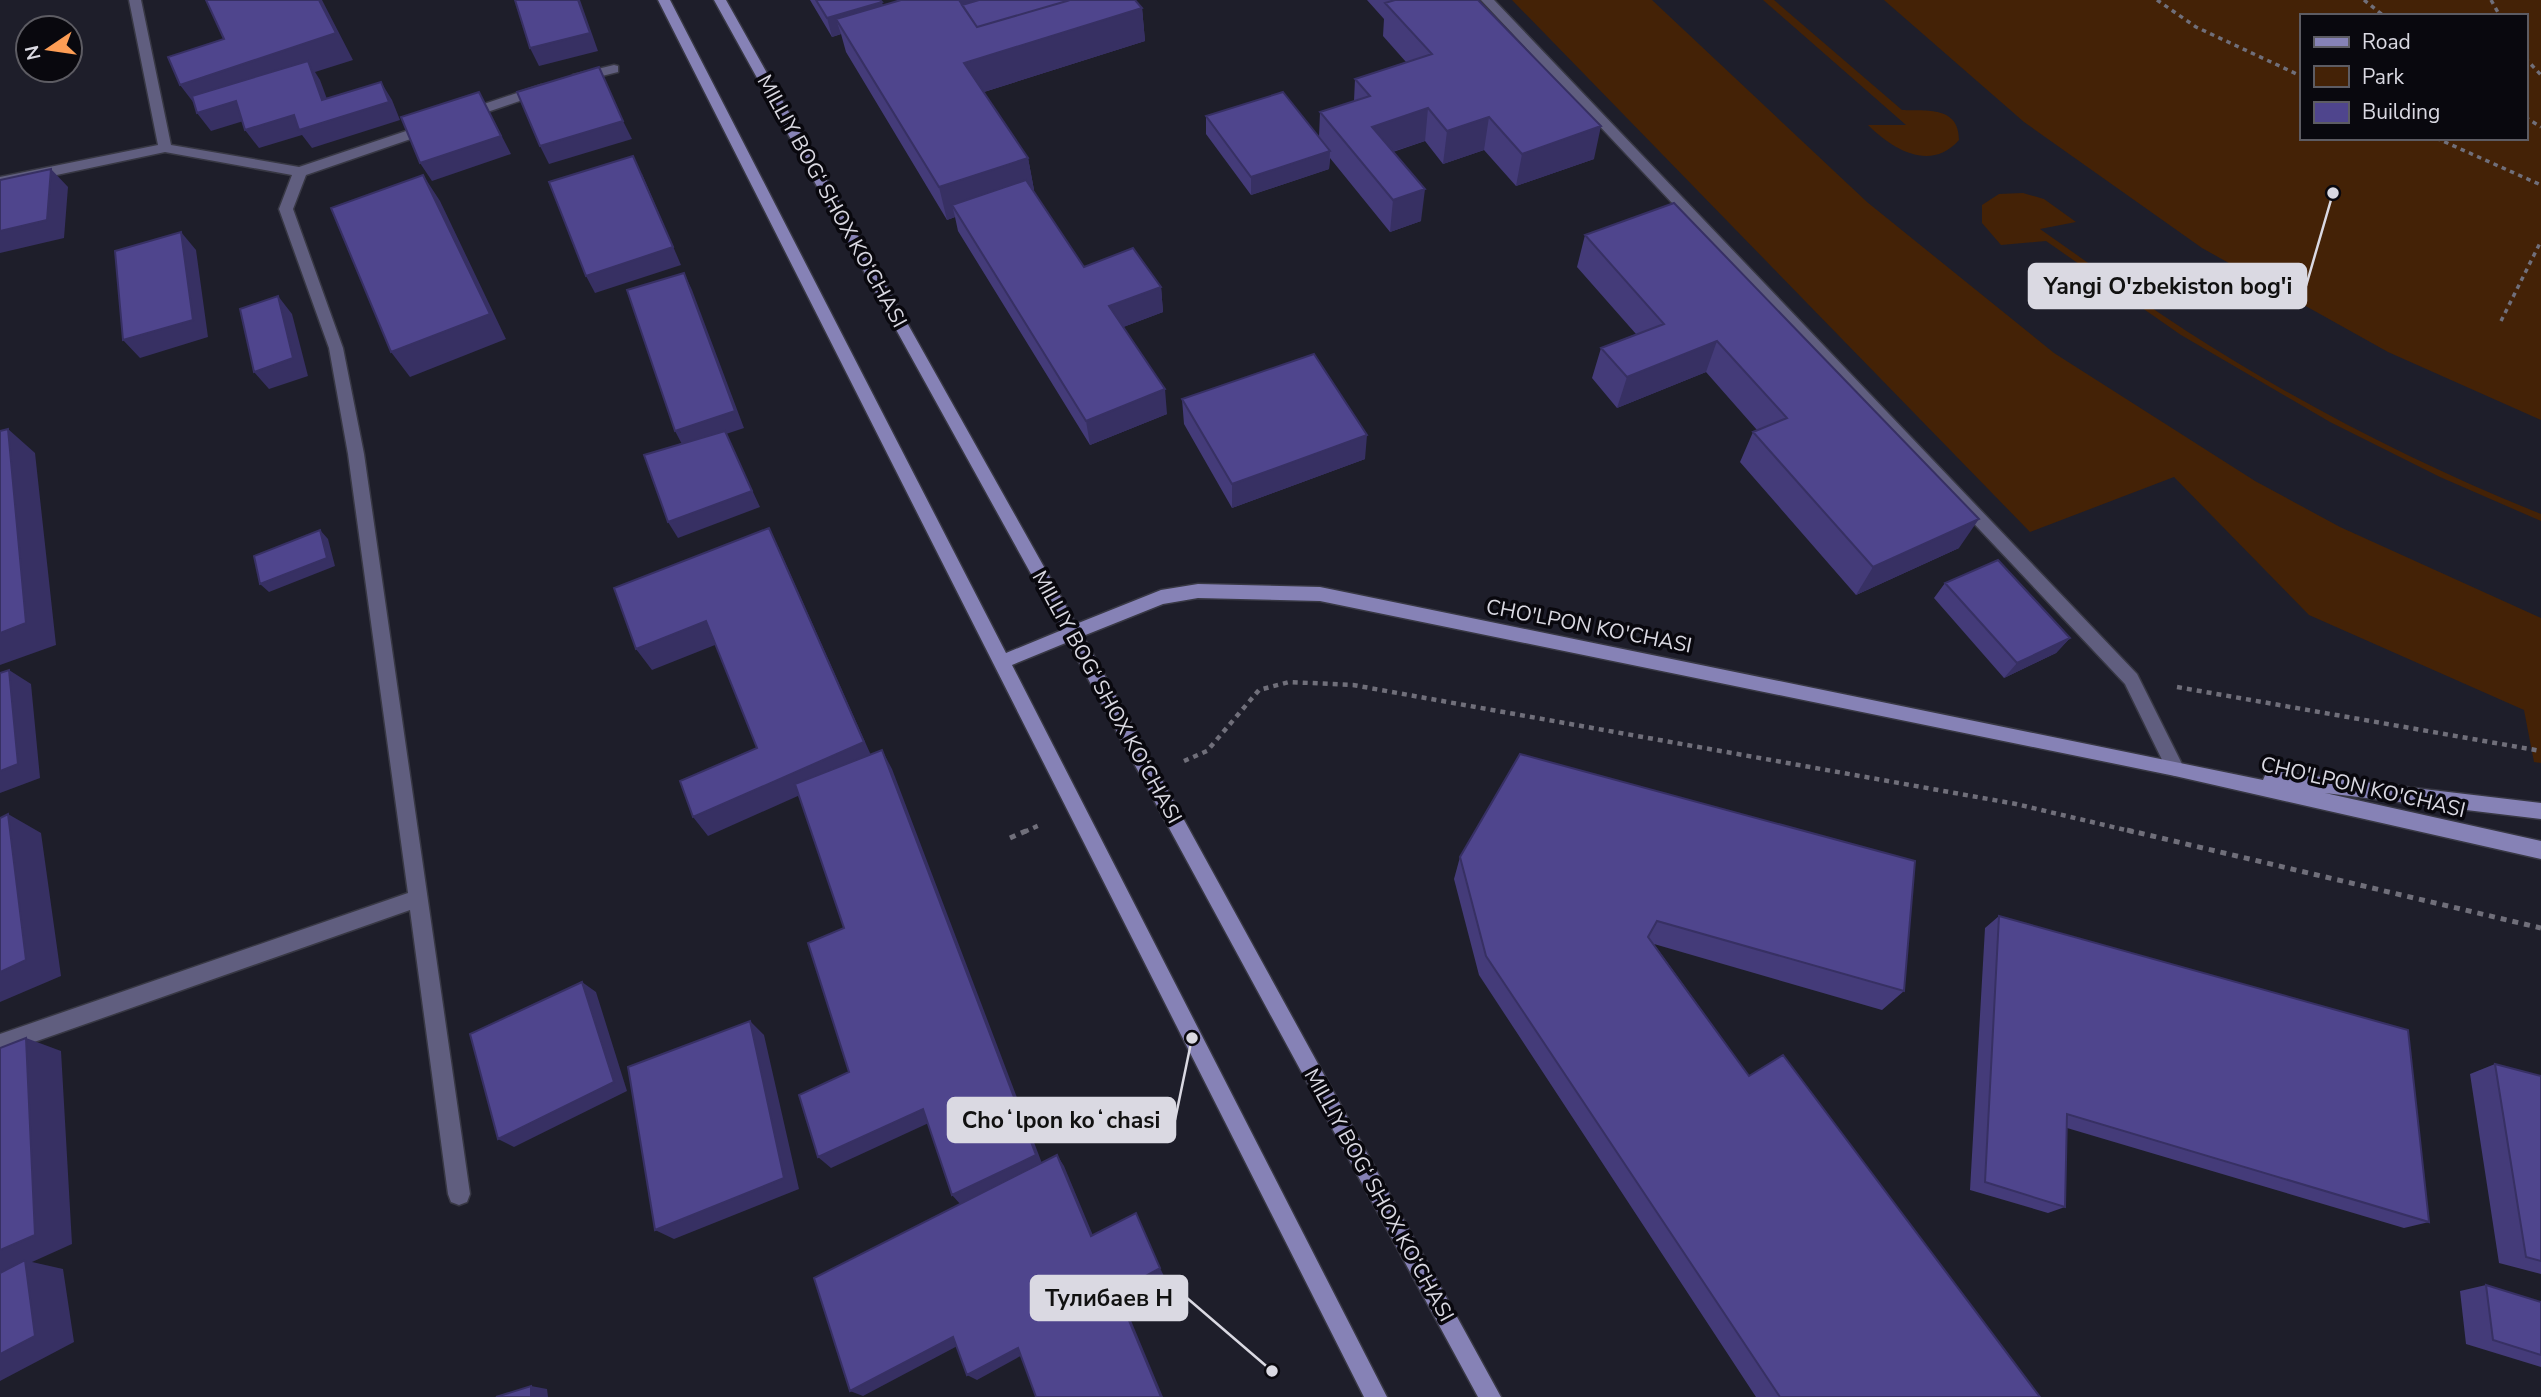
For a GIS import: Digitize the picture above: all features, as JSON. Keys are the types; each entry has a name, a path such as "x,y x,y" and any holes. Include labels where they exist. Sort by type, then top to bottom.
{"main road":[{"path":"664,0 1376,1397"},
{"name":"MILLIY BOG‘ SHOX KO‘CHASI","path":"720,0 1151,776 1490,1397"},
{"name":"CHO'LPON KO'CHASI","path":"1002,662 1161,597 1198,591 1280,590 1320,594 2175,768 2541,850"},
{"name":"CHO'LPON KO'CHASI","path":"2175,768 2541,811"}],"street":[{"path":"135,0 165,148"},
{"path":"1487,0 2131,680 2175,768"},
{"path":"0,182 165,148 300,172 564,82 614,69"},
{"path":"300,172 286,209 336,348 356,454 459,1195"},
{"path":"0,1044 418,898"}],"path":[{"path":"2157,0 2196,27 2300,76"},
{"path":"2364,0 2382,14"},
{"path":"2527,60 2541,75"},
{"path":"2440,140 2541,185"},
{"path":"2501,321 2541,241"},
{"path":"2131,680 2541,751"},
{"path":"1151,776 1207,751 1259,690 1289,682 1353,685 2016,804 2541,928"},
{"path":"1010,838 1076,809"}],"green space":[{"path":"1512,0 1652,0 1867,202 2054,353 2255,481 2340,527 2541,618 2541,763 2534,762 2524,710 2309,615 2174,477 2030,532"},
{"path":"1763,0 1774,0 1902,110 1931,111 1948,116 1958,129 1959,140 1948,150 1924,156 1912,154 1889,142 1868,125 1906,125"},
{"path":"1884,0 2541,0 2541,420 2388,352 2202,248 2024,122"},
{"path":"2023,193 2044,199 2076,222 2040,229 2188,332 2316,408 2405,454 2541,514 2541,521 2440,477 2330,422 2181,335 2046,241 2001,245 1982,223 1982,205 1999,194"}],"building":[{"path":"206,0 319,0 336,33 180,85 168,57 224,39"},
{"path":"515,0 578,0 590,33 530,48"},
{"path":"816,0 880,0 882,2 827,18"},
{"path":"901,0 959,0 977,27 1070,0 1135,0 1142,8 964,63 1028,158 939,187 836,19"},
{"path":"979,0 1067,1 977,27 962,5"},
{"path":"1395,0 1478,0 1601,126 1522,154 1489,117 1447,131 1428,108 1372,127 1425,189 1393,200 1320,112 1370,96 1355,79 1432,54 1385,3"},
{"path":"308,61 322,100 381,82 389,102 299,130 294,115 245,130 236,101 197,113 192,96"},
{"path":"599,67 623,121 540,146 517,92"},
{"path":"479,92 501,136 420,163 401,117"},
{"path":"1283,92 1330,151 1251,177 1206,116"},
{"path":"633,156 673,247 586,276 549,182"},
{"path":"51,169 47,220 0,231 0,180"},
{"path":"423,175 490,314 391,352 331,208"},
{"path":"1026,180 1084,267 1133,248 1161,287 1109,306 1165,389 1086,421 952,205"},
{"path":"1674,203 1979,519 1873,567 1753,432 1787,418 1717,341 1627,377 1601,348 1664,324 1585,235"},
{"path":"181,232 193,320 123,340 115,251"},
{"path":"684,273 735,411 675,431 627,290"},
{"path":"278,296 293,358 254,372 240,309"},
{"path":"1314,354 1367,435 1232,484 1182,399"},
{"path":"8,429 26,623 0,633 0,431"},
{"path":"725,431 752,491 668,522 644,455"},
{"path":"769,528 864,742 693,817 680,781 757,748 706,621 636,649 614,588"},
{"path":"320,530 327,558 260,584 254,556"},
{"path":"1998,560 2070,638 2017,663 1945,583"},
{"path":"9,670 18,764 0,771 0,673"},
{"path":"882,750 1036,1155 952,1195 923,1109 818,1157 799,1095 849,1072 808,943 844,928 795,784"},
{"path":"1520,754 1915,861 1904,991 1657,921 1648,937 1749,1076 1783,1055 2040,1397 1780,1397 1486,956 1460,857"},
{"path":"8,814 26,960 0,972 0,818"},
{"path":"1999,916 2408,1030 2429,1222 2067,1114 2065,1207 1985,1182"},
{"path":"582,982 614,1082 498,1139 470,1034"},
{"path":"750,1021 784,1178 655,1230 628,1067"},
{"path":"26,1038 35,1235 0,1250 0,1048"},
{"path":"2495,1064 2541,1076 2541,1261 2526,1257"},
{"path":"1057,1155 1091,1236 1136,1213 1160,1268 1117,1292 1161,1397 1036,1397 1018,1348 967,1375 953,1337 850,1391 814,1278"},
{"path":"25,1260 35,1336 0,1354 0,1273"},
{"path":"2486,1285 2541,1302 2541,1355 2493,1340"},
{"path":"531,1386 531,1397 496,1397"}],"place":[{"name":"Yangi O'zbekiston bog'i","path":"2333,193"},
{"name":"Choʻlpon koʻchasi","path":"1192,1038"},
{"name":"Тулибаев Н","path":"1272,1371"}]}
